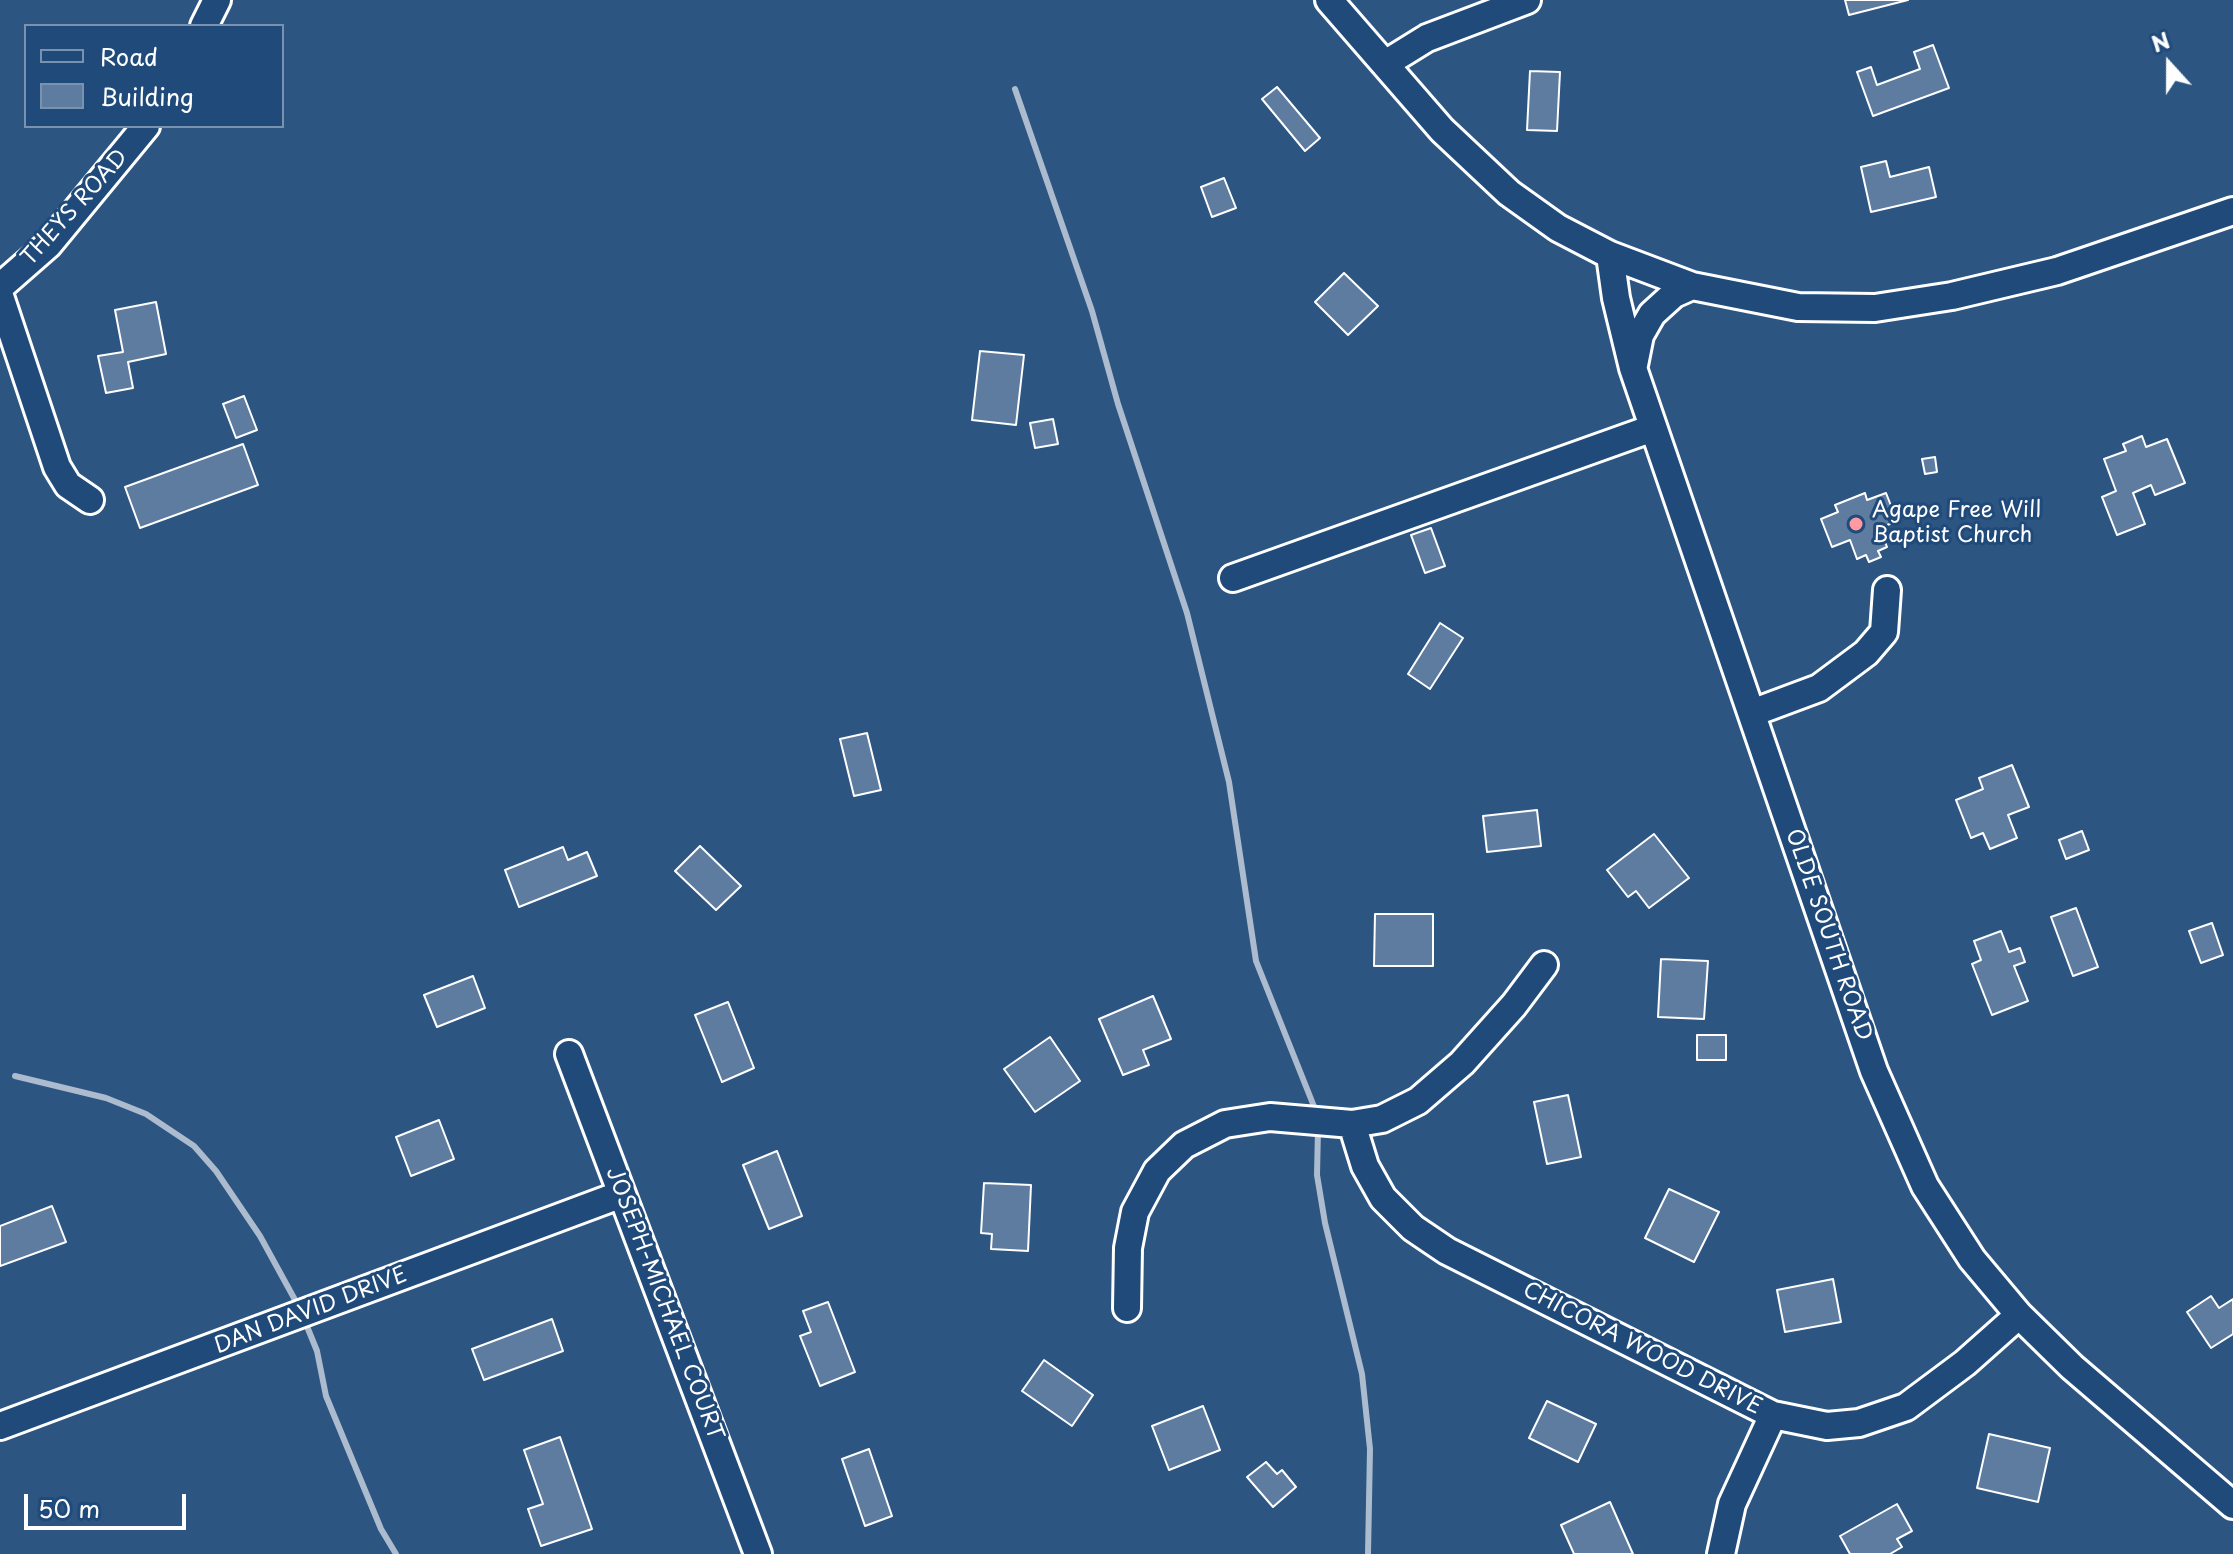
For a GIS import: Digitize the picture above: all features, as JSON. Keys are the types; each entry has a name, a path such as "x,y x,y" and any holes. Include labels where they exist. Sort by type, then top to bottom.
{"street":[{"path":"205,24 217,0"},
{"path":"1329,0 1442,130 1509,193 1558,228 1610,255 1692,286 1798,307 1875,308 1952,296 2057,271 2233,211"},
{"path":"1385,64 1427,38 1527,0"},
{"name":"THEYS ROAD","path":"0,287 48,245 144,128"},
{"name":"OLDE SOUTH ROAD","path":"1610,255 1616,298 1633,368 1653,428 1874,1071 1925,1186 1972,1259 2019,1315 2072,1367 2233,1505"},
{"path":"1633,368 1640,335 1652,314 1661,303 1692,286"},
{"path":"0,296 57,467 68,485 90,500"},
{"path":"1233,578 1653,428"},
{"path":"1752,713 1819,688 1845,672 1866,653 1884,632 1887,590"},
{"path":"1127,1308 1128,1248 1135,1212 1157,1171 1184,1145 1225,1124 1270,1117 1352,1124 1382,1119 1418,1101 1462,1063 1514,1005 1544,965"},
{"name":"JOSEPH-MICHAEL COURT","path":"569,1054 758,1554"},
{"name":"CHICORA WOOD DRIVE","path":"1352,1124 1365,1166 1383,1198 1413,1228 1447,1251 1773,1415 1827,1426 1859,1423 1906,1407 1965,1363 2019,1315"},
{"name":"DAN DAVID DRIVE","path":"0,1426 622,1194"},
{"path":"1721,1554 1732,1504 1773,1415"}],"building":[{"path":"1845,0 1908,0 1849,15"},
{"path":"1933,45 1949,88 1873,116 1857,72 1871,67 1877,85 1920,69 1914,52"},
{"path":"1530,71 1560,72 1557,131 1527,130"},
{"path":"1277,87 1320,138 1305,151 1262,99"},
{"path":"1886,161 1890,177 1929,167 1936,197 1871,212 1861,167"},
{"path":"1224,178 1236,208 1212,217 1201,187"},
{"path":"1344,273 1378,306 1348,335 1315,302"},
{"path":"156,302 166,354 128,362 133,388 106,393 98,356 123,352 115,310"},
{"path":"980,351 1024,355 1016,425 972,420"},
{"path":"244,396 257,430 236,438 223,404"},
{"path":"1053,419 1058,444 1035,448 1030,423"},
{"path":"2142,436 2146,447 2167,439 2185,483 2155,495 2151,485 2133,493 2145,524 2117,535 2102,497 2116,491 2104,459 2126,451 2123,444"},
{"path":"243,444 258,485 140,528 125,487"},
{"path":"1935,457 1937,472 1925,474 1922,459"},
{"name":"Agape Free Will Baptist Church","path":"1865,493 1867,500 1886,493 1897,521 1880,528 1887,547 1878,551 1881,557 1869,562 1866,555 1857,559 1850,540 1832,547 1821,519 1838,512 1835,505"},
{"path":"1431,528 1445,566 1425,573 1411,535"},
{"path":"1440,623 1463,638 1430,689 1408,674"},
{"path":"867,733 881,790 854,796 840,739"},
{"path":"2012,765 2029,807 2008,815 2017,838 1990,849 1983,833 1971,838 1956,800 1983,789 1979,778"},
{"path":"1537,810 1541,846 1487,852 1483,816"},
{"path":"2082,831 2089,850 2066,859 2059,840"},
{"path":"1654,834 1689,878 1649,908 1636,891 1628,897 1607,870"},
{"path":"700,846 741,886 716,910 675,871"},
{"path":"563,847 568,860 587,852 597,876 519,907 505,870"},
{"path":"2076,908 2098,967 2073,976 2051,917"},
{"path":"1375,914 1433,914 1433,966 1374,966"},
{"path":"2212,923 2223,955 2201,963 2189,931"},
{"path":"2001,931 2009,952 2020,948 2025,962 2014,966 2028,1001 1992,1015 1972,964 1981,960 1974,941"},
{"path":"1661,959 1708,961 1704,1019 1658,1017"},
{"path":"473,976 485,1008 437,1027 424,995"},
{"path":"1153,996 1171,1039 1143,1050 1149,1065 1123,1075 1099,1019"},
{"path":"728,1002 754,1068 722,1082 695,1015"},
{"path":"1697,1035 1726,1035 1726,1060 1697,1060"},
{"path":"1050,1037 1080,1081 1035,1112 1004,1069"},
{"path":"1568,1095 1581,1157 1547,1164 1534,1102"},
{"path":"439,1120 454,1159 411,1176 396,1137"},
{"path":"777,1151 802,1216 769,1229 743,1165"},
{"path":"984,1183 1031,1185 1028,1251 991,1249 992,1234 981,1233"},
{"path":"1669,1189 1719,1212 1694,1262 1645,1238"},
{"path":"52,1206 66,1242 0,1266 0,1226"},
{"path":"1833,1279 1841,1322 1785,1332 1777,1290"},
{"path":"2211,1296 2219,1308 2233,1299 2233,1334 2211,1348 2187,1312"},
{"path":"828,1302 855,1372 820,1386 800,1336 811,1332 803,1311"},
{"path":"552,1319 563,1351 484,1380 472,1349"},
{"path":"1044,1360 1093,1395 1072,1426 1022,1391"},
{"path":"1547,1401 1596,1424 1578,1462 1529,1438"},
{"path":"1203,1406 1220,1450 1169,1470 1152,1426"},
{"path":"1989,1434 2050,1448 2038,1502 1977,1488"},
{"path":"560,1437 592,1529 541,1546 528,1509 543,1504 524,1450"},
{"path":"869,1449 892,1516 865,1526 842,1459"},
{"path":"1266,1462 1277,1474 1282,1470 1296,1487 1273,1507 1247,1477"},
{"path":"1610,1502 1633,1554 1574,1554 1561,1525"},
{"path":"1897,1504 1912,1531 1897,1539 1902,1547 1890,1554 1850,1554 1840,1536"}],"waterway":[{"path":"1015,89 1092,311 1118,404 1187,613 1229,782 1256,961 1317,1114"},
{"path":"15,1076 106,1098 146,1114 194,1146 216,1171 260,1236 300,1309"},
{"path":"1318,1129 1317,1175 1325,1223 1362,1374 1370,1449 1368,1554"},
{"path":"304,1319 317,1351 326,1396 381,1529 396,1554"}],"place":[{"name":"Agape Free Will Baptist Church","path":"1856,524"}]}
